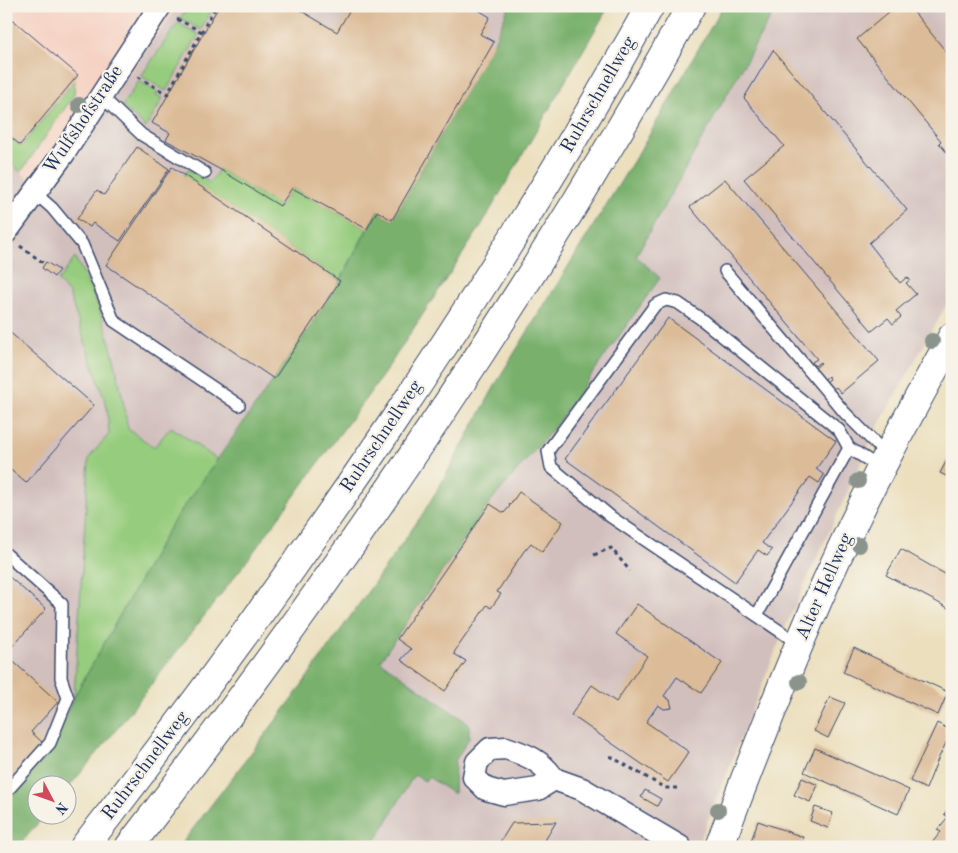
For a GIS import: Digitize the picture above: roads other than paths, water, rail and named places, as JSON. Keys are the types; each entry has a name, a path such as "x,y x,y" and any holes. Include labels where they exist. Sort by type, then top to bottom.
{"main road":[{"name":"Ruhrschnellweg","path":"87,841 214,677 340,501 427,371 554,171 650,6"},
{"name":"Ruhrschnellweg","path":"129,847 207,745 355,540 497,328 614,140 691,6"},
{"name":"Alter Hellweg","path":"720,847 757,748 831,571 885,462 952,337"},
{"path":"140,847 207,745"}],"street":[{"name":"Wulfshofstraße","path":"13,239 35,193 101,96 169,13"},
{"path":"554,779 582,788 680,847"}],"lane":[{"path":"101,96 142,135 205,173"},
{"path":"35,193 52,208 82,244 114,321 239,405"},
{"path":"725,271 885,462"},
{"path":"799,644 611,517 551,467 548,451 655,305 666,300 678,303 701,319 839,430 849,448 885,462"},
{"path":"757,615 849,448"},
{"path":"6,554 62,604 61,678 68,698 50,743 6,792"}]}
